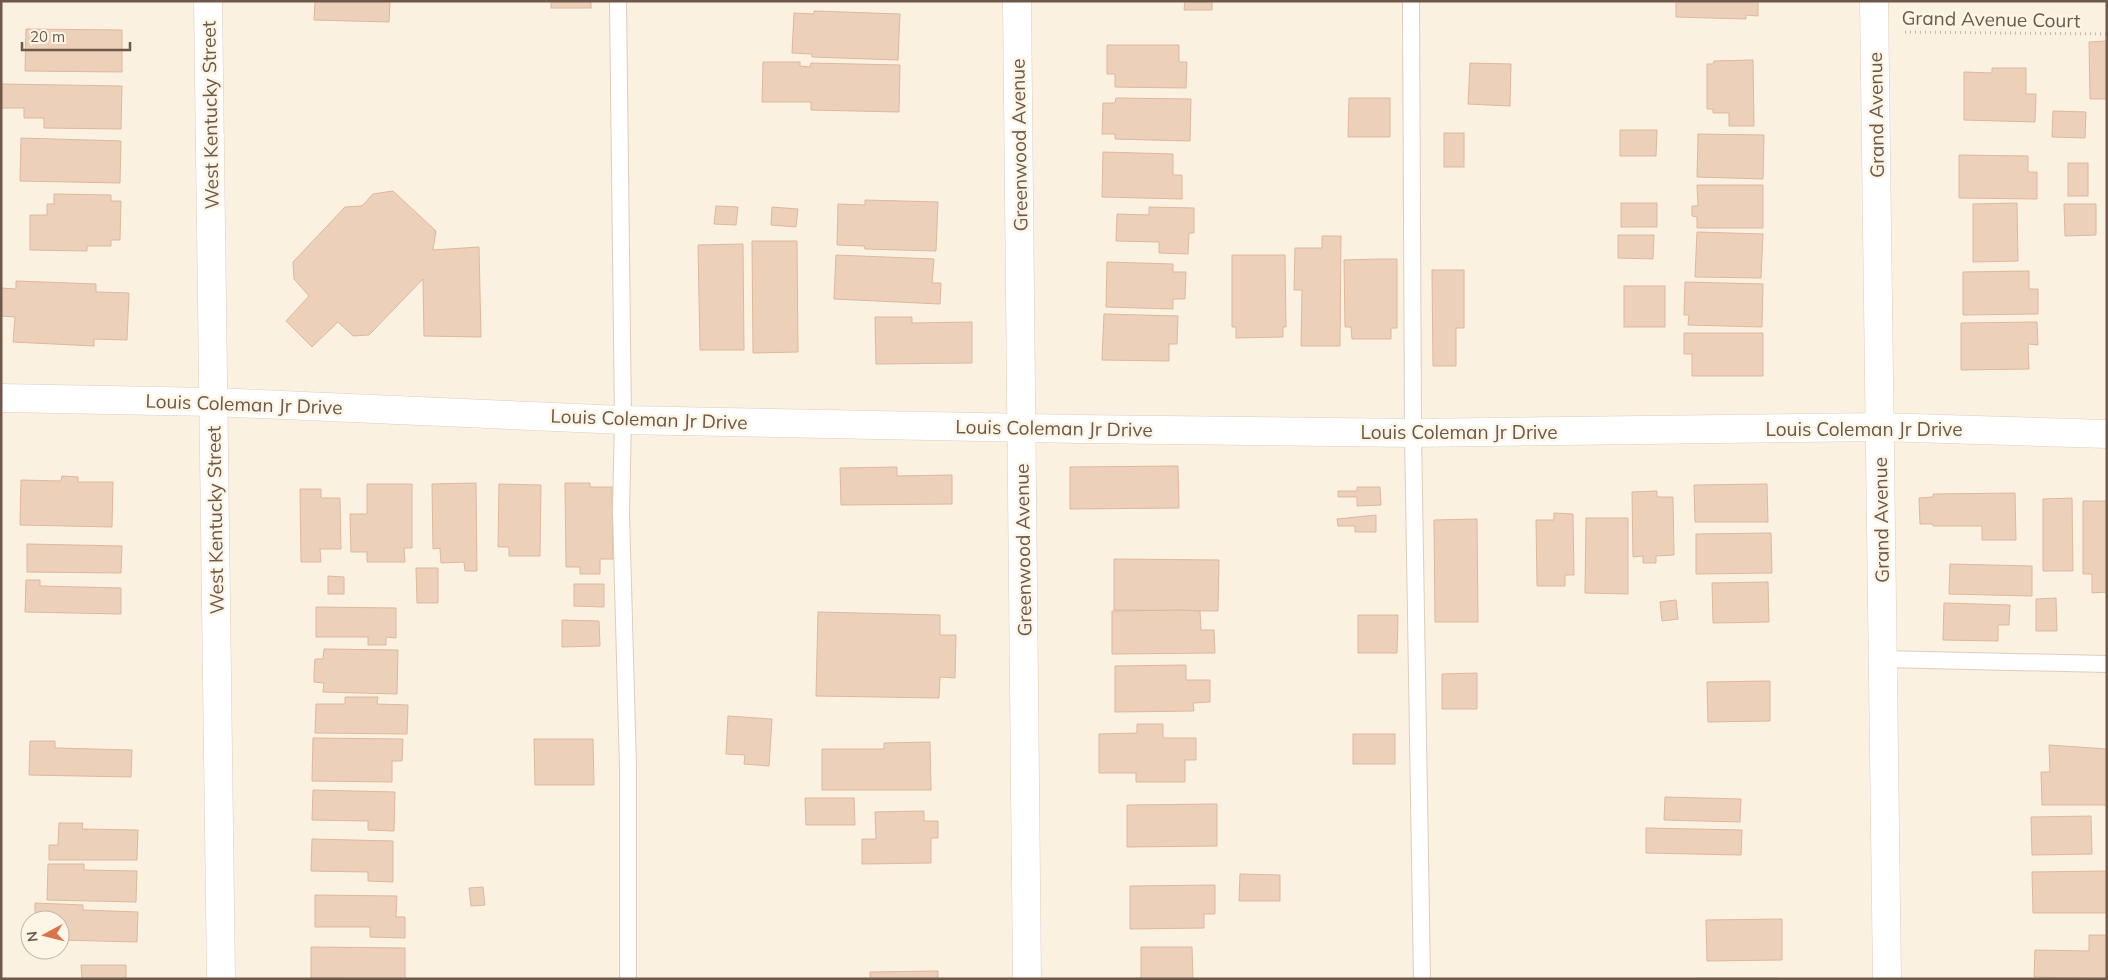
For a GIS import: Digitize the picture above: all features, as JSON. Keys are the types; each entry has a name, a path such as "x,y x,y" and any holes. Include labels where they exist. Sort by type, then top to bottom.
{"street":[{"name":"West Kentucky Street","path":"208,1 220,979"},
{"name":"Greenwood Avenue","path":"1017,1 1027,979"},
{"name":"Grand Avenue","path":"1874,1 1886,979"},
{"name":"Louis Coleman Jr Drive","path":"1,398 213,402 623,420 1022,427 1413,433 1879,427 2107,434"}],"lane":[{"path":"618,1 623,420 621,512 628,767 628,979"},
{"path":"1411,1 1413,433 1422,979"},
{"path":"1882,659 2107,664"}],"path":[{"name":"Grand Avenue Court","path":"1875,32 2107,34"}],"building":[{"path":"315,1 390,1 389,22 314,20"},
{"path":"551,1 591,1 591,8 551,8"},
{"path":"1185,1 1212,1 1212,10 1184,10"},
{"path":"1676,1 1758,1 1758,16 1746,15 1746,19 1676,17"},
{"path":"814,11 900,14 898,60 812,57 812,54 792,53 794,13 814,14"},
{"path":"26,29 122,30 122,72 25,71"},
{"path":"2107,41 2107,99 2090,99 2089,42"},
{"path":"1107,45 1179,45 1179,62 1187,62 1186,88 1115,87 1115,74 1107,74"},
{"path":"1753,60 1754,126 1729,126 1729,113 1713,113 1713,109 1707,109 1707,64 1713,64 1714,61"},
{"path":"763,62 800,62 800,66 810,67 811,63 900,65 899,112 811,110 811,102 762,102"},
{"path":"1470,63 1511,64 1510,106 1468,104"},
{"path":"1992,68 2026,68 2026,94 2036,94 2035,122 1964,120 1964,72 1992,73"},
{"path":"1,84 122,86 121,129 44,128 44,118 24,118 24,108 1,108"},
{"path":"1116,98 1191,99 1190,141 1115,139 1115,134 1102,134 1103,103 1115,103"},
{"path":"1349,98 1390,98 1390,137 1348,137"},
{"path":"2053,111 2086,112 2085,138 2052,137"},
{"path":"1620,130 1657,130 1656,156 1620,156"},
{"path":"1444,133 1464,133 1464,167 1444,167"},
{"path":"1698,134 1764,135 1763,179 1697,177"},
{"path":"21,138 121,141 120,183 20,181"},
{"path":"1103,152 1173,154 1173,175 1182,175 1182,199 1102,197"},
{"path":"1959,155 2028,156 2028,172 2037,172 2037,199 1959,198"},
{"path":"2068,163 2088,163 2088,196 2068,196"},
{"path":"1697,185 1763,185 1763,228 1697,228 1697,217 1692,216 1692,206 1698,206"},
{"path":"393,191 436,231 433,250 479,247 481,337 424,336 423,279 369,335 353,336 338,322 312,347 286,321 309,296 294,279 293,262 345,207 362,206 373,194"},
{"path":"54,194 111,195 111,201 121,201 120,240 111,240 111,246 87,246 87,251 30,250 30,215 47,215 47,204 54,204"},
{"path":"865,200 938,202 936,251 865,249 864,246 837,245 838,204 865,205"},
{"path":"1621,203 1657,203 1657,227 1621,227"},
{"path":"2017,203 2018,261 1973,262 1973,204"},
{"path":"2064,204 2096,204 2096,235 2065,236"},
{"path":"716,206 738,207 736,225 714,224"},
{"path":"772,207 798,209 796,227 771,225"},
{"path":"1149,207 1194,208 1194,233 1189,233 1188,254 1159,253 1159,242 1116,241 1117,214 1149,215"},
{"path":"1697,232 1763,234 1761,278 1695,277"},
{"path":"1618,235 1654,235 1653,259 1618,258"},
{"path":"1322,236 1341,236 1340,346 1301,346 1302,290 1294,290 1295,248 1322,248"},
{"path":"752,241 797,241 798,352 753,353"},
{"path":"743,244 744,350 700,350 698,245"},
{"path":"836,255 934,259 932,283 941,283 940,304 834,299"},
{"path":"1232,255 1285,255 1286,327 1283,327 1283,337 1236,338 1236,327 1232,327"},
{"path":"1397,259 1397,328 1391,328 1391,339 1352,339 1351,327 1345,327 1344,260"},
{"path":"1107,262 1173,264 1173,272 1186,272 1185,299 1173,299 1173,309 1106,307"},
{"path":"1432,270 1464,270 1464,328 1456,328 1456,366 1433,366"},
{"path":"2029,271 2029,289 2038,289 2038,314 1963,315 1963,272"},
{"path":"16,281 96,284 96,292 129,293 127,340 94,339 94,346 13,342 15,317 1,316 1,288 16,289"},
{"path":"1685,282 1763,284 1762,327 1688,325 1689,315 1684,315"},
{"path":"1624,286 1665,286 1665,327 1624,327"},
{"path":"1104,314 1178,316 1177,344 1169,344 1169,361 1102,360"},
{"path":"875,317 912,317 912,323 972,322 972,363 876,364"},
{"path":"2037,322 2038,345 2028,344 2029,369 1961,370 1961,323"},
{"path":"1684,333 1763,333 1763,376 1692,376 1692,354 1684,354"},
{"path":"1178,466 1179,508 1070,509 1070,467"},
{"path":"897,467 897,476 952,475 952,504 841,505 840,468"},
{"path":"62,476 78,477 78,482 113,482 112,527 20,525 21,480 61,481"},
{"path":"476,483 477,571 465,571 464,562 441,563 440,548 433,549 432,484"},
{"path":"565,483 590,483 590,487 612,487 613,559 600,559 600,574 580,574 580,567 566,567"},
{"path":"367,484 412,484 412,548 404,548 405,562 367,562 367,552 351,552 350,514 367,514"},
{"path":"499,484 541,485 540,556 509,556 509,547 498,547"},
{"path":"1767,484 1768,522 1695,522 1694,485"},
{"path":"1357,487 1380,487 1381,505 1357,506 1357,497 1338,497 1338,491 1357,491"},
{"path":"300,489 321,489 321,498 340,498 341,549 320,549 321,562 301,562"},
{"path":"1657,491 1657,497 1673,497 1674,555 1656,556 1656,563 1643,563 1643,556 1633,557 1632,492"},
{"path":"2015,493 2016,540 1982,540 1982,526 1933,526 1933,524 1920,524 1919,498 1933,497 1933,494"},
{"path":"2072,498 2073,571 2043,571 2043,499"},
{"path":"2083,501 2107,501 2107,592 2092,593 2092,574 2083,574"},
{"path":"1554,513 1573,514 1574,575 1565,575 1565,586 1537,586 1536,520 1554,520"},
{"path":"1376,515 1376,532 1355,532 1355,526 1338,526 1337,519"},
{"path":"1586,518 1628,518 1628,594 1585,593"},
{"path":"1477,519 1478,622 1435,622 1434,520"},
{"path":"1771,533 1772,573 1696,574 1696,534"},
{"path":"27,544 122,546 121,573 27,572"},
{"path":"1114,559 1219,560 1218,611 1114,610"},
{"path":"1950,564 2032,566 2032,596 1949,594"},
{"path":"416,568 438,568 438,603 417,603"},
{"path":"328,576 344,577 344,594 328,594"},
{"path":"26,580 40,580 40,586 121,588 121,614 25,612"},
{"path":"1768,582 1769,622 1713,623 1712,583"},
{"path":"574,584 604,584 604,607 574,606"},
{"path":"2056,598 2057,631 2036,631 2036,599"},
{"path":"1676,600 1678,619 1662,621 1660,602"},
{"path":"1944,603 2010,605 2009,625 1998,625 1998,641 1943,640"},
{"path":"316,607 396,608 396,638 386,637 386,645 368,645 368,637 316,637"},
{"path":"1112,611 1200,611 1201,630 1214,630 1215,653 1112,654"},
{"path":"818,612 940,615 940,635 956,635 955,678 940,677 939,698 816,696"},
{"path":"1358,615 1398,615 1397,653 1358,653"},
{"path":"562,620 599,621 600,646 562,647"},
{"path":"324,649 398,650 397,694 323,692 324,683 314,682 314,673 315,659 323,659"},
{"path":"1186,665 1186,680 1210,680 1210,702 1193,703 1194,711 1115,712 1115,666"},
{"path":"1477,673 1477,709 1442,709 1442,674"},
{"path":"1770,681 1770,721 1708,722 1707,682"},
{"path":"345,697 378,697 377,704 408,705 407,734 315,733 316,704 345,704"},
{"path":"728,716 772,719 769,766 744,764 745,755 726,754"},
{"path":"1137,724 1163,724 1163,738 1196,738 1196,760 1185,760 1185,782 1136,782 1136,773 1099,773 1099,734 1137,733"},
{"path":"1353,734 1395,734 1395,764 1353,764"},
{"path":"313,738 403,739 402,761 392,761 392,782 312,781"},
{"path":"534,739 593,739 594,785 535,785"},
{"path":"30,741 55,741 55,748 132,750 131,777 29,775"},
{"path":"930,742 931,790 822,790 822,749 884,749 884,743"},
{"path":"2049,745 2107,749 2107,805 2042,805 2041,772 2050,772"},
{"path":"313,790 395,792 394,831 368,830 368,821 312,820"},
{"path":"1665,797 1741,799 1740,822 1664,820"},
{"path":"805,798 854,798 855,825 806,825"},
{"path":"1217,804 1217,846 1127,847 1127,805"},
{"path":"924,811 924,821 938,821 938,838 931,838 931,863 862,864 862,839 876,839 875,812"},
{"path":"2091,816 2092,854 2032,855 2031,817"},
{"path":"59,823 83,823 82,829 138,830 137,860 49,860 49,845 58,845"},
{"path":"1646,828 1742,830 1741,855 1646,853"},
{"path":"312,839 393,841 393,882 368,881 368,872 311,871"},
{"path":"48,864 84,864 84,870 137,871 136,902 47,900"},
{"path":"2107,871 2107,913 2033,913 2032,872"},
{"path":"1240,874 1280,875 1280,901 1239,901"},
{"path":"1215,885 1215,914 1204,914 1204,928 1130,929 1130,886"},
{"path":"483,887 485,905 471,906 469,888"},
{"path":"315,895 397,896 396,917 405,917 405,938 370,937 370,927 315,927"},
{"path":"35,903 83,905 83,910 138,912 137,942 70,940 70,910 35,910"},
{"path":"1782,919 1782,960 1707,961 1706,920"},
{"path":"2089,935 2107,935 2107,979 2034,977 2035,950 2089,951"},
{"path":"311,947 405,948 405,979 311,978"},
{"path":"1141,947 1192,947 1193,979 1129,979 1141,978"},
{"path":"81,965 126,965 126,979 82,979"},
{"path":"938,971 938,979 870,979 870,972"},
{"path":"1777,978 1777,979 1697,979"}]}
